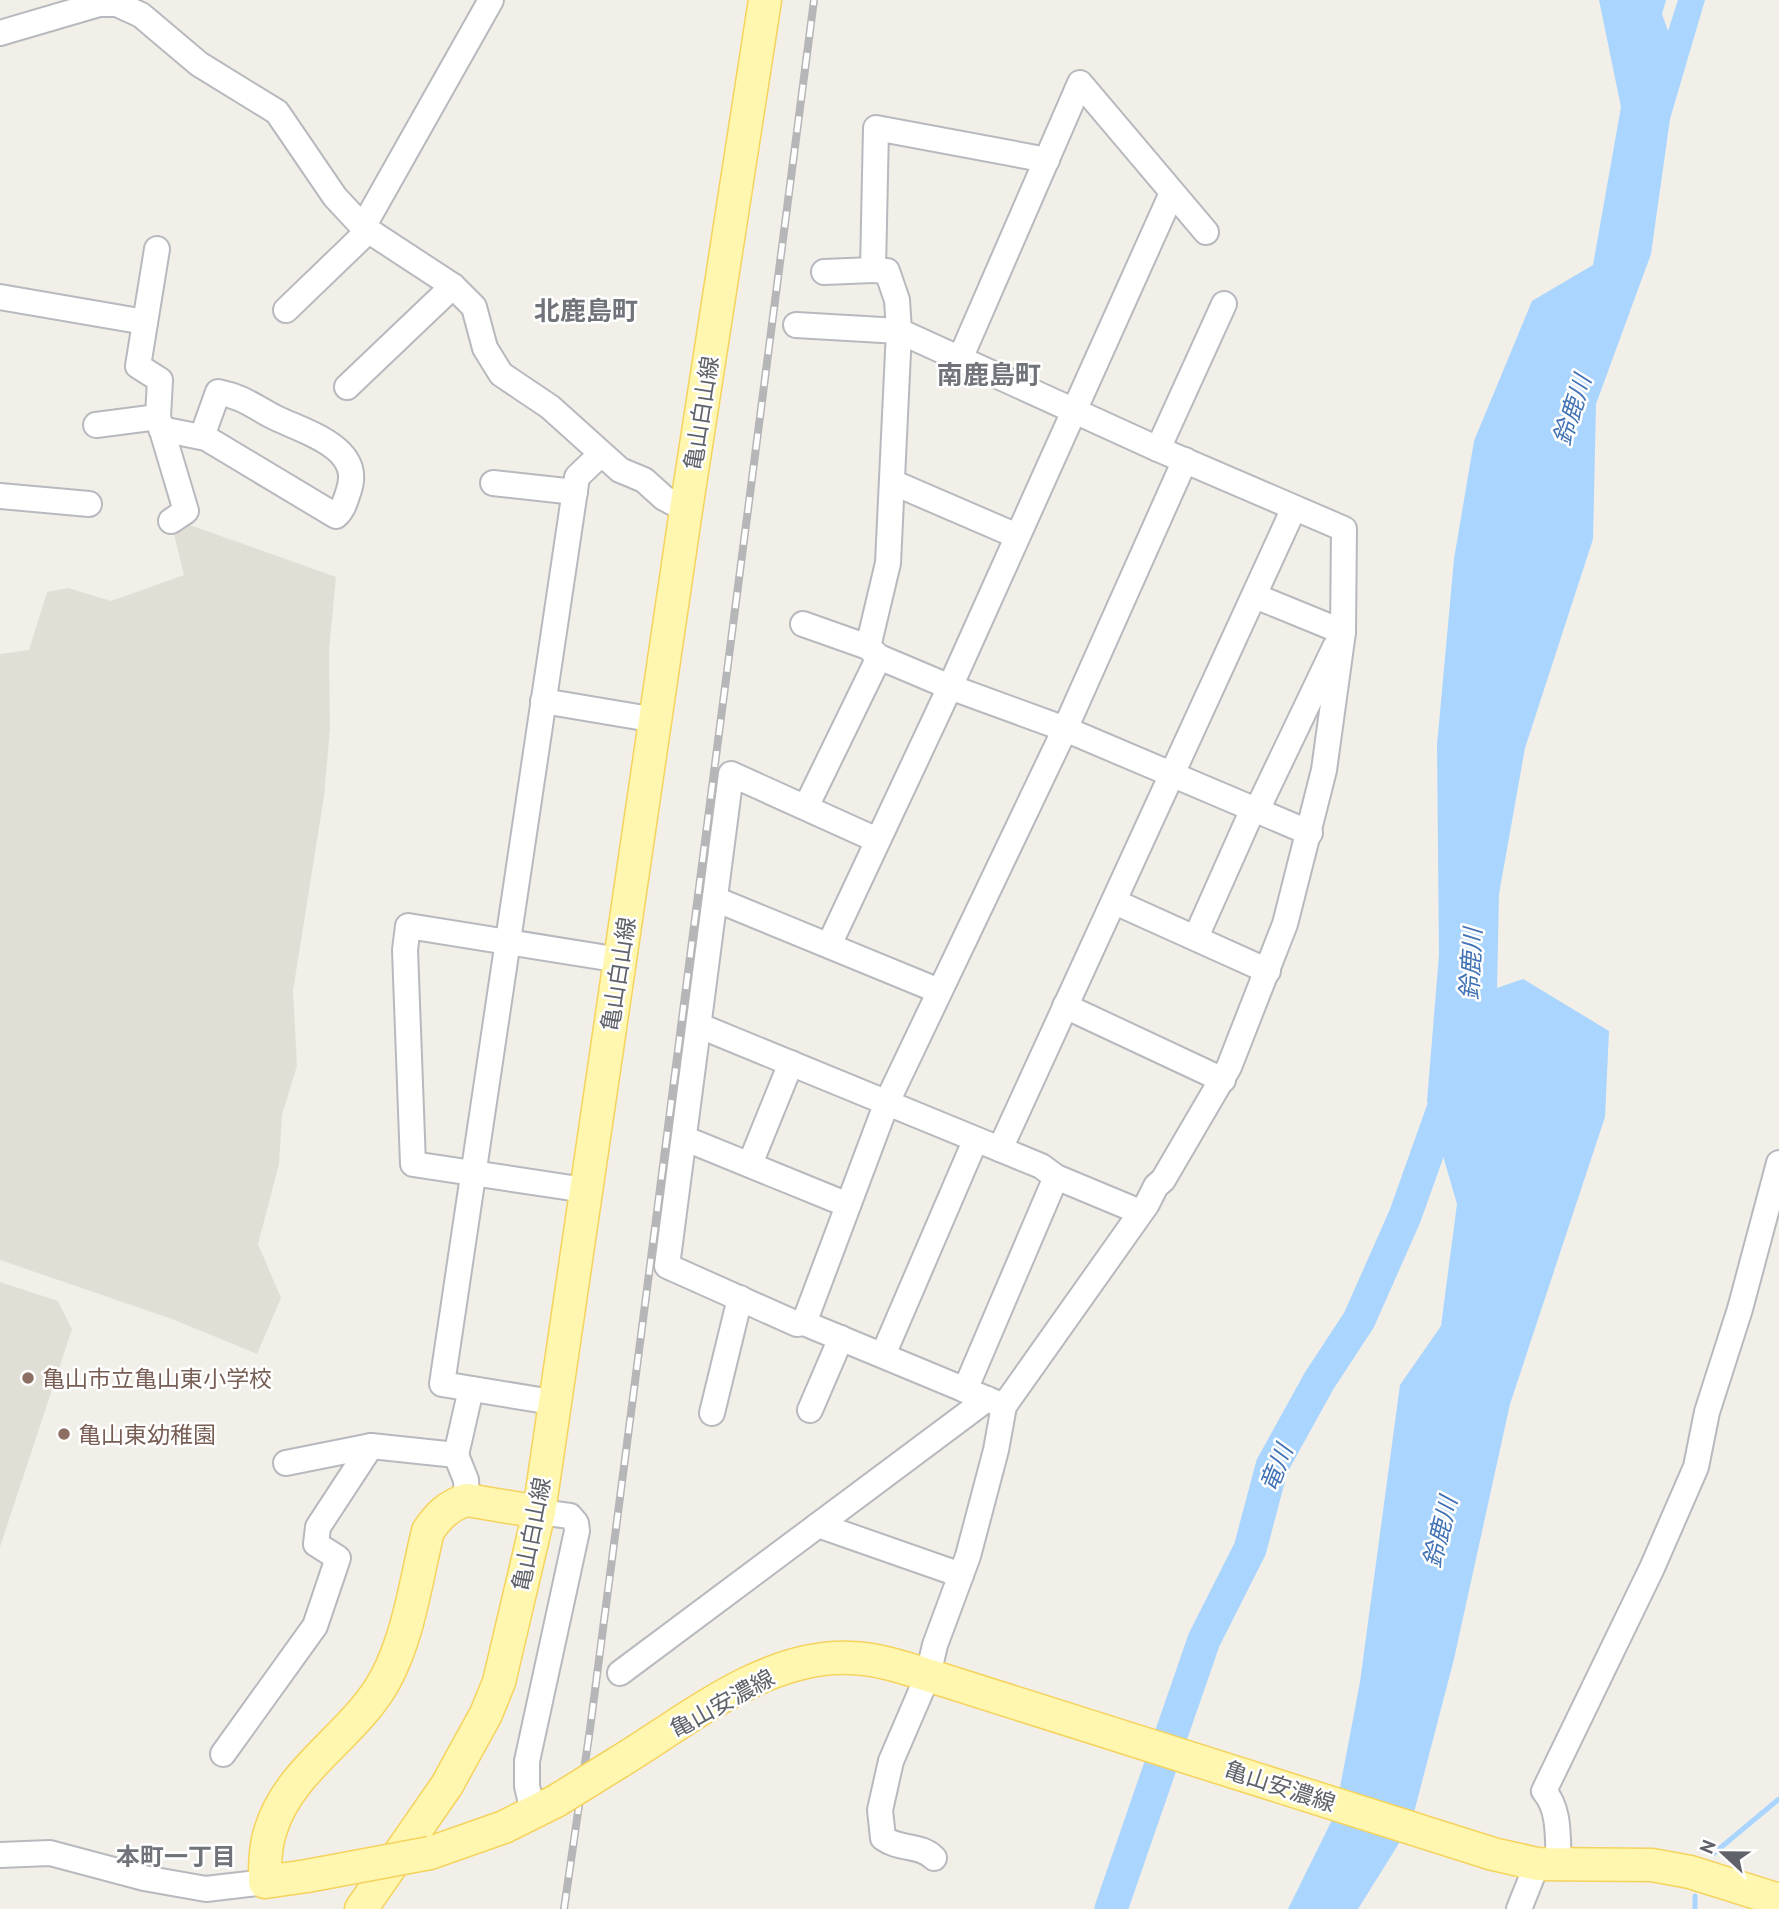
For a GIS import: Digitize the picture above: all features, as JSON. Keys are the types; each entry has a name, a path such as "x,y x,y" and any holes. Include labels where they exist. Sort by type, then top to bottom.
{"main road":[{"name":"亀山白山線","path":"361,1909 447,1785 486,1713 499,1682 539,1512 552,1402 765,0"},
{"path":"265,1882 271,1827 292,1790 365,1709 384,1682 396,1658 428,1531 446,1510 467,1500 539,1512"},
{"name":"亀山安濃線","path":"265,1882 430,1853 505,1826 545,1806 754,1681 792,1666 834,1658 853,1658 934,1677 1493,1854 1548,1864 1652,1865 1690,1872 1779,1900"}],"street":[{"path":"286,310 365,229 491,0"},
{"path":"0,33 99,4 117,4 141,15 176,48 277,112 335,197 365,229 453,286 474,307 485,348 500,374 559,414 620,470 644,480 664,498 686,510"},
{"path":"960,359 1080,83 1206,232"},
{"path":"873,270 876,128 1047,160"},
{"path":"829,945 950,687 1172,193"},
{"path":"157,249 138,366 160,380 159,423 186,511 171,521"},
{"path":"806,807 874,652 888,563 900,331 897,300 887,271 824,272"},
{"path":"347,387 453,286"},
{"path":"0,297 145,322"},
{"path":"1158,449 1224,303"},
{"path":"620,1673 818,1525 996,1403 1163,1180 1223,1080 1285,924 1324,770 1343,632 1344,529 1158,449 900,331 796,325"},
{"path":"96,425 159,423 206,438 336,516 341,512 353,480 351,469 327,439 275,417 242,397 218,392 204,431 206,438"},
{"path":"552,1402 442,1384 577,477 601,454"},
{"path":"804,1323 887,1102 1065,729 1185,460"},
{"path":"892,482 1017,536"},
{"path":"493,483 575,492"},
{"path":"0,496 89,504"},
{"path":"1000,1149 1174,775 1294,508"},
{"path":"1255,596 1343,632"},
{"path":"803,624 874,652 950,687 1065,729 1310,833"},
{"path":"1196,937 1311,692 1343,632"},
{"path":"543,702 656,720"},
{"path":"877,840 731,775 686,1139 667,1266 797,1324 804,1323 842,1338 996,1403"},
{"path":"715,899 939,991"},
{"path":"1115,902 1268,971"},
{"path":"585,1190 475,1171 413,1164 405,950 408,926 620,960"},
{"path":"1065,1006 1223,1080"},
{"path":"700,1026 1041,1166 1056,1177 1140,1212"},
{"path":"750,1164 791,1063"},
{"path":"686,1139 848,1205"},
{"path":"883,1355 975,1141"},
{"path":"1519,1909 1548,1864 1556,1813 1553,1802 1544,1791 1652,1568 1696,1467 1707,1412 1740,1309 1779,1163"},
{"path":"965,1390 1056,1177"},
{"path":"712,1413 740,1298"},
{"path":"810,1410 842,1338"},
{"path":"467,1500 466,1480 456,1455 471,1389"},
{"path":"931,1854 891,1844 883,1838 880,1829 891,1761 934,1677 935,1645 961,1575 996,1450 996,1403"},
{"path":"286,1463 371,1446 456,1455"},
{"path":"223,1754 314,1626 338,1558 316,1544 318,1527 371,1446"},
{"path":"539,1512 570,1516 576,1523 577,1531 527,1761 527,1786 545,1806"},
{"path":"818,1525 961,1575"},
{"path":"0,1855 50,1853 144,1878 206,1889 265,1882"}],"shaded area":[{"path":"190,525 336,577 329,651 330,729 324,796 293,991 297,1066 282,1115 279,1164 258,1244 281,1298 257,1354 172,1319 0,1260 0,654 29,650 47,592 68,588 111,601 184,575 173,530"},
{"name":"亀山市立亀山東小学校","path":"0,1282 58,1301 72,1329 0,1547"}],"water":[{"name":"鈴鹿川","path":"1599,0 1666,0 1662,14 1668,31 1678,0 1705,0 1670,119 1651,254 1596,404 1593,539 1525,748 1499,894 1497,988 1523,979 1609,1031 1605,1117 1510,1404 1454,1659 1411,1824 1358,1909 1288,1909 1335,1814 1360,1682 1400,1385 1441,1326 1457,1204 1427,1101 1439,955 1437,745 1454,559 1474,441 1532,301 1593,265 1621,107"}],"waterway":[{"name":"竜川","path":"1111,1909 1204,1640 1250,1549 1272,1466 1319,1381 1359,1320 1405,1216 1451,1087"},
{"path":"1713,1854 1779,1799"},
{"path":"1695,1896 1695,1909"}],"railway":[{"path":"564,1909 590,1729 814,0"}],"place":[{"name":"亀山市立亀山東小学校","path":"28,1378"},
{"name":"亀山東幼稚園","path":"64,1434"}],"district":[{"name":"北鹿島町","path":"586,310"},
{"name":"南鹿島町","path":"989,374"},
{"name":"本町一丁目","path":"176,1856"}]}
